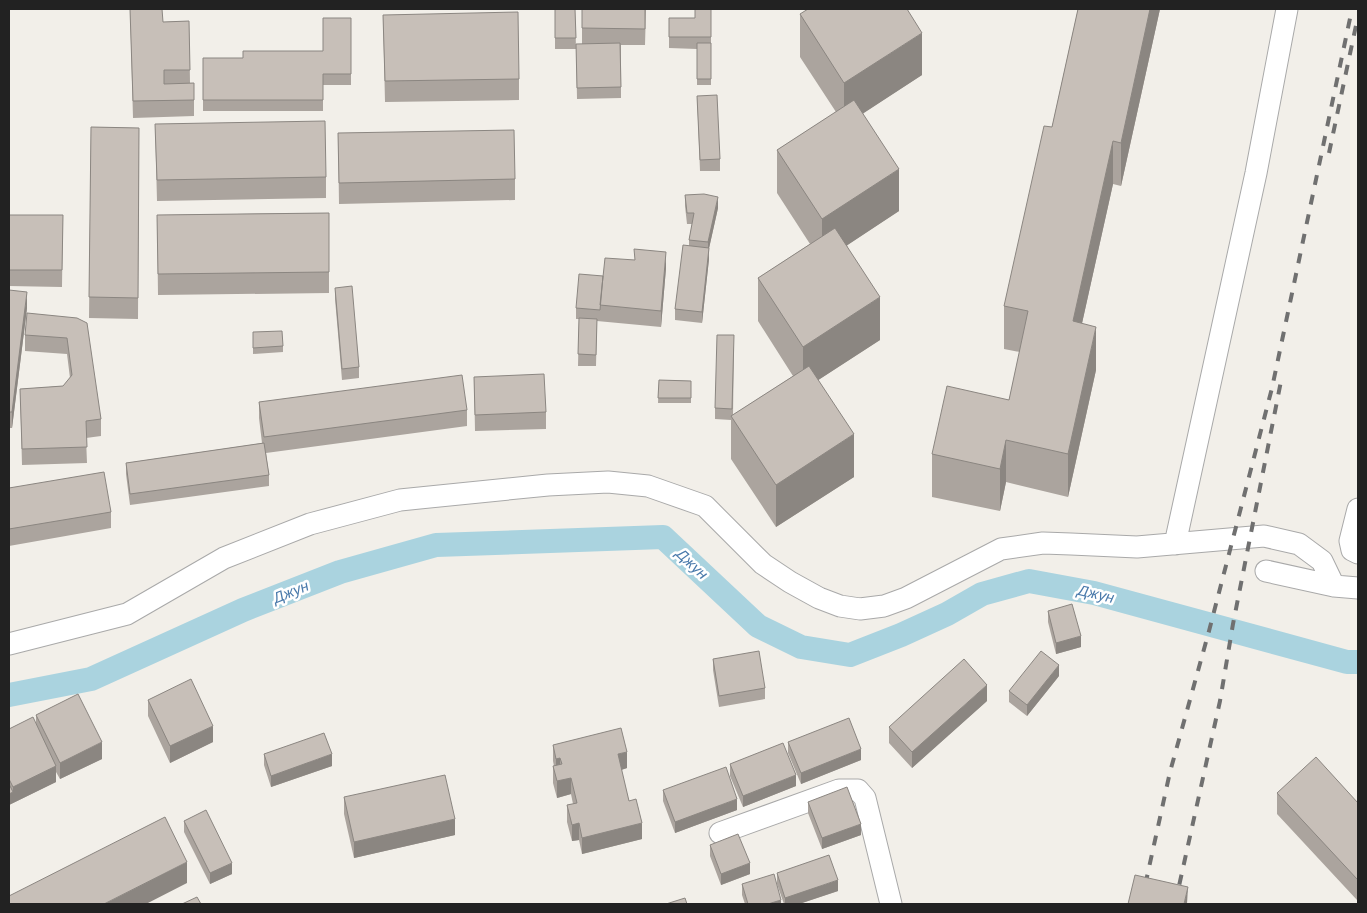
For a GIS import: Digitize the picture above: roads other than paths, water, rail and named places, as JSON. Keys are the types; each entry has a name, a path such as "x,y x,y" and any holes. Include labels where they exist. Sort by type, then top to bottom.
{"street":[{"path":"1175,544 1256,173 1288,9"},
{"path":"9,644 127,614 224,558 310,524 400,500 548,485 608,482 648,486 706,506 763,564 818,598 840,606 860,609 884,606 906,598 1001,549 1043,543 1137,547 1264,536 1299,544 1322,561 1332,582"},
{"path":"1332,582 1355,552 1350,541 1358,509"},
{"path":"1266,571 1358,588"},
{"path":"720,832 839,790 858,790 865,798 891,904"}],"waterway":[{"name":"Джун","path":"9,695 91,679 243,610 340,572 436,545 663,537 758,626 801,647 850,655 947,614 982,594 1029,581 1094,593 1347,662 1358,662"}],"railway":[{"path":"1141,904 1170,772 1272,388 1352,9"},
{"path":"1329,153 1358,16"},
{"path":"1175,904 1220,701 1233,624 1282,376"}]}
